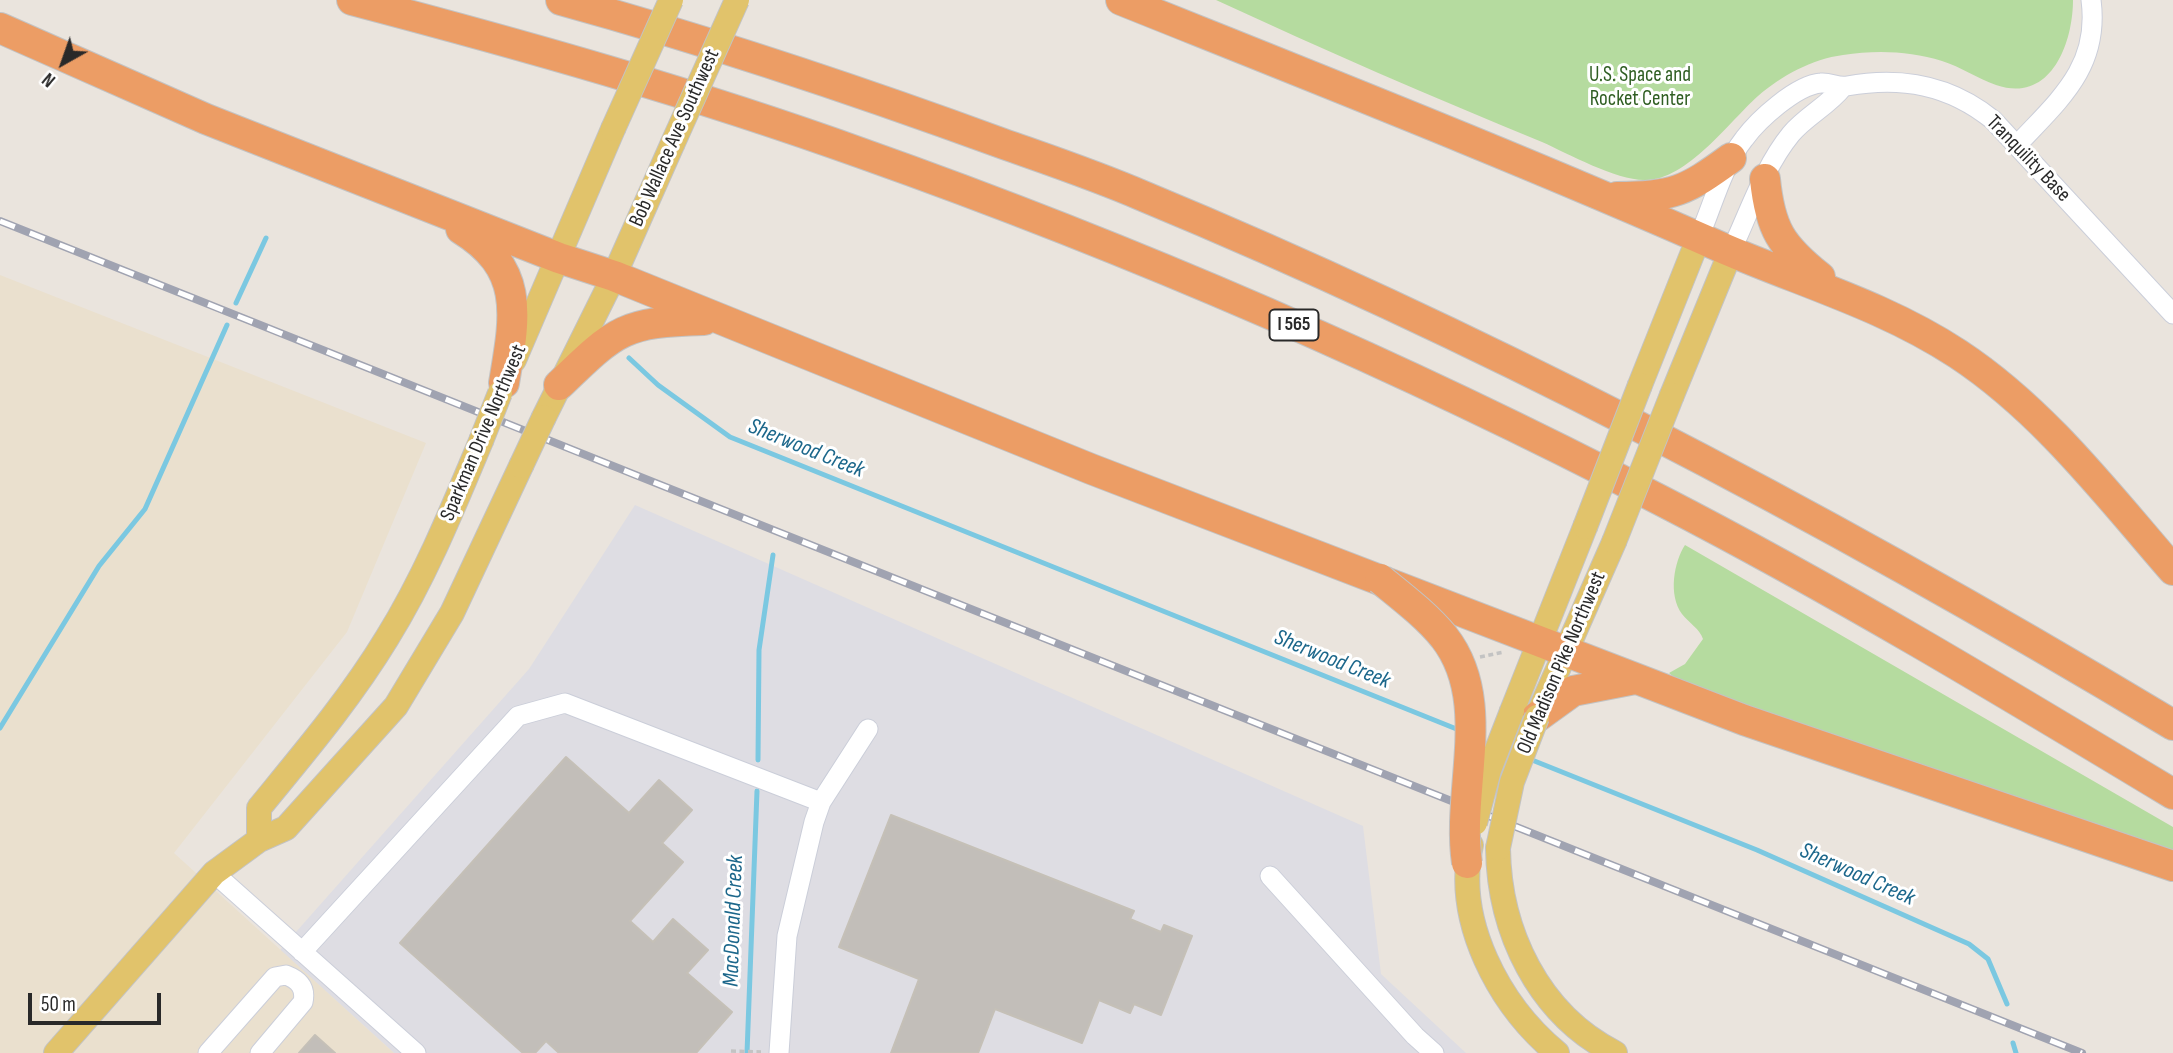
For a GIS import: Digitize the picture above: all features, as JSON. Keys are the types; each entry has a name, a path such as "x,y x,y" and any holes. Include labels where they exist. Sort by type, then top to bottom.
{"highway":[{"name":"I 565","path":"352,0 584,64 859,152 1048,222 1250,305 1454,398 1762,554 1953,662 2173,794"},
{"path":"561,0 862,92 1141,195 1405,310 1555,382 1985,612 2173,725"},
{"path":"1121,0 1731,251 1836,290 1959,355 2019,401 2092,477 2173,570"},
{"path":"0,28 194,114 558,258 614,276 715,320 1065,459 1637,679 1854,759 2173,866"},
{"path":"1605,197 1651,197 1675,193 1696,184 1731,158"},
{"path":"1765,179 1773,226 1780,240 1796,258 1836,290"},
{"path":"419,203 471,235 487,249 505,273 513,301 514,321 502,388"},
{"path":"559,385 600,346 623,331 660,321 715,320"},
{"path":"1380,579 1433,624 1456,656 1463,673 1471,709 1463,834 1469,850"},
{"path":"1524,714 1582,688 1637,679"}],"main road":[{"name":"Sparkman Drive Northwest","path":"259,840 259,808 333,719 388,638 422,576 671,0"},
{"name":"Bob Wallace Ave Southwest","path":"614,276 737,0"},
{"name":"Old Madison Pike Northwest","path":"1554,646 1585,527 1699,237"},
{"name":"Old Madison Pike Northwest","path":"1557,1053 1518,1013 1493,974 1476,929 1469,850 1481,793 1524,714 1554,646 1614,542 1731,251"},
{"path":"56,1053 214,873 259,840 286,828 396,706 452,613 559,385 614,276"},
{"name":"Old Madison Pike Northwest","path":"1524,714 1498,848 1505,915 1533,977 1559,1010 1594,1041 1615,1053"}],"street":[{"path":"2018,144 2067,92 2084,64 2093,17 2091,0"},
{"name":"Tranquility Base","path":"1699,237 1731,158 1767,114 1792,96 1820,83 1843,87 1890,81 1936,87 1973,104 2018,144 2173,314"},
{"path":"1731,251 1779,149 1793,131 1832,101 1843,87"},
{"path":"302,952 518,716 565,703 821,802"},
{"path":"779,1053 787,936 797,883 821,802 868,729"},
{"path":"214,873 416,1053"},
{"path":"1270,876 1415,1036 1434,1053"},
{"path":"208,1053 275,977 286,975 302,985 305,993 303,1003 260,1053"}],"path":[{"path":"1468,660 1507,652"},
{"path":"731,1051 766,1053"}],"shaded area":[{"path":"0,275 426,443 347,632 174,853 394,1053 0,1053"},
{"path":"635,505 1363,826 1381,974 1466,1053 394,1053 280,950 529,669"}],"green space":[{"name":"U.S. Space and Rocket Center","path":"1216,0 2073,0 2069,34 2063,51 2045,78 2031,86 2015,89 1996,85 1949,63 1905,53 1855,53 1831,57 1798,69 1758,96 1706,148 1677,171 1646,180 1621,176 1593,166"},
{"path":"1685,545 2173,827 2173,852 1764,713 1675,678 1669,673 1685,664 1703,639 1682,614 1675,598 1674,579"}],"building":[{"path":"566,757 629,813 659,780 692,810 662,843 683,862 630,921 653,942 673,919 708,950 687,973 732,1012 696,1053 559,1053 546,1041 535,1053 523,1053 400,943"},
{"path":"891,815 1134,911 1130,919 1161,932 1164,925 1192,936 1161,1015 1134,1004 1130,1013 1099,1000 1082,1043 995,1009 978,1053 891,1053 919,979 839,947"},
{"path":"315,1035 335,1053 299,1053"}],"waterway":[{"path":"236,303 266,238"},
{"path":"0,728 99,566 145,509 227,325"},
{"name":"Sherwood Creek","path":"629,358 658,385 730,437 1459,730"},
{"name":"MacDonald Creek","path":"758,760 759,650 773,555"},
{"name":"Sherwood Creek","path":"1527,758 1757,850 1969,944 1988,959 2007,1004"},
{"name":"MacDonald Creek","path":"747,1053 757,791"},
{"name":"Sherwood Creek","path":"2013,1043 2016,1053"}],"railway":[{"path":"0,221 2082,1053"}]}
